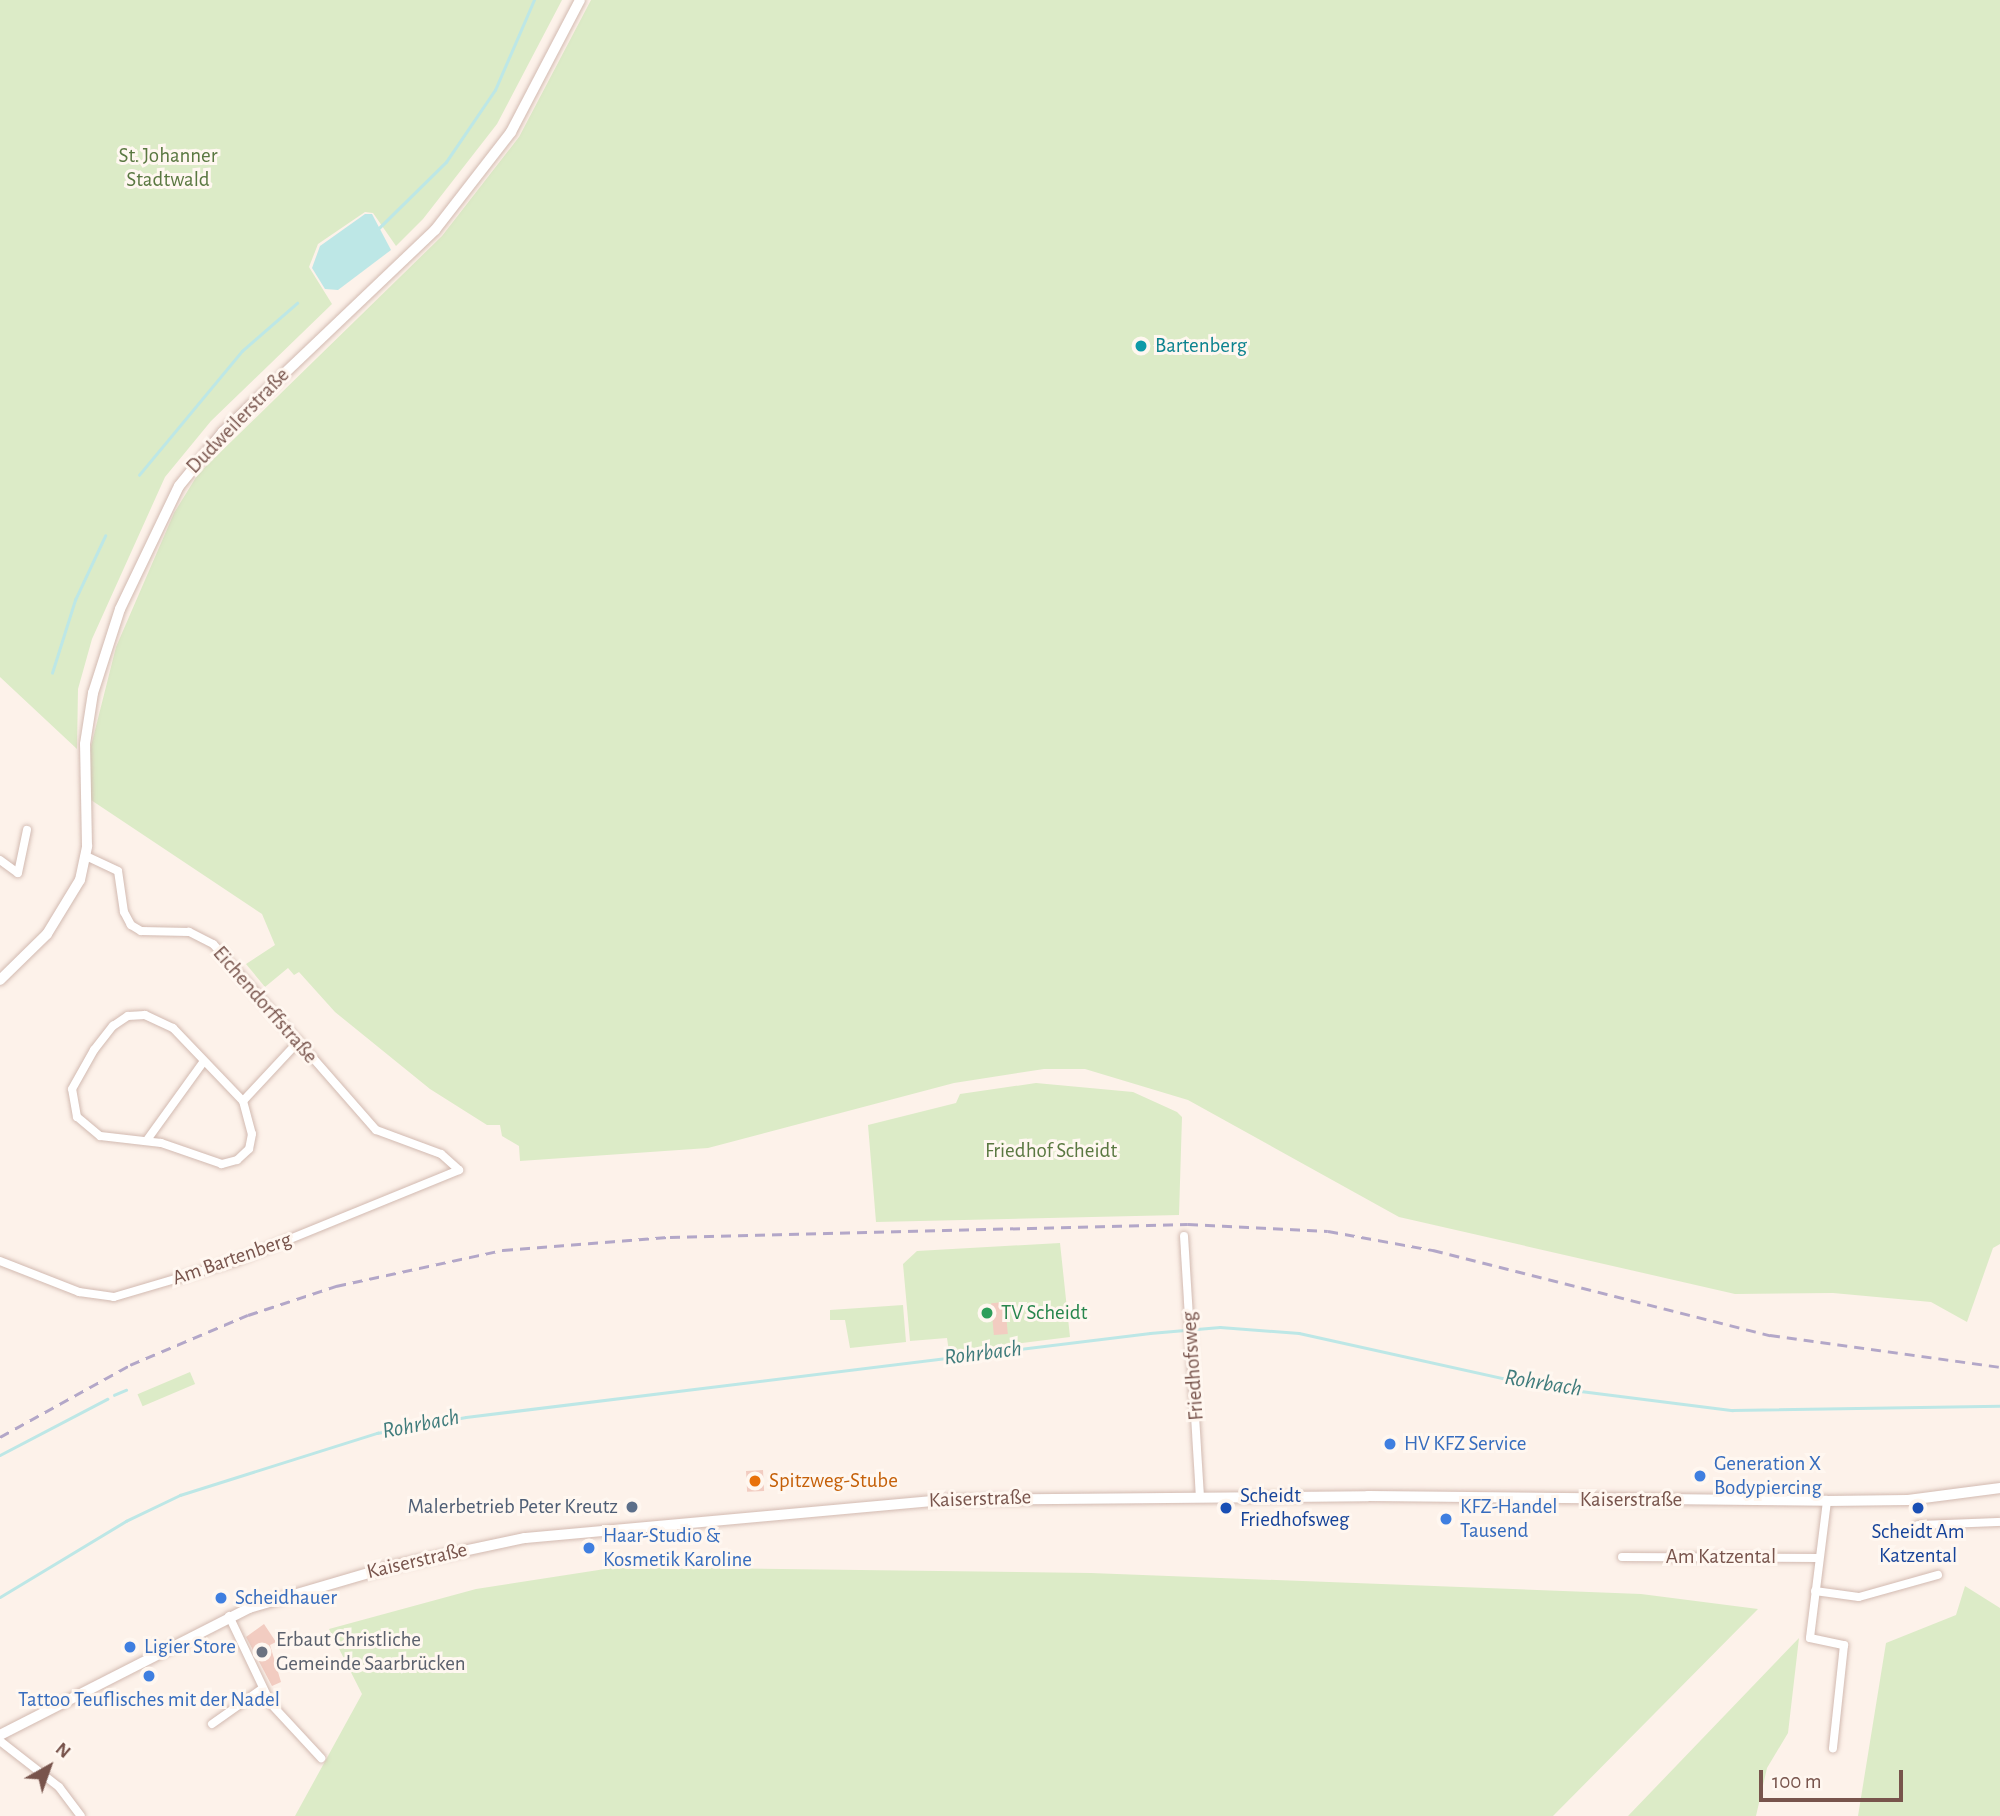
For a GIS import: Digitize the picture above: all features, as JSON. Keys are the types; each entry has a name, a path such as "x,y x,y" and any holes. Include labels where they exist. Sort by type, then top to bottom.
{"main road":[{"name":"Dudweilerstraße","path":"0,979 60,918 86,856 83,775 93,693 120,609 178,486 223,432 435,230 511,132 580,0"},
{"name":"Kaiserstraße","path":"0,1735 229,1616 317,1585 525,1538 941,1500 1200,1496 1827,1501 1908,1500 2000,1488"}],"street":[{"path":"0,860 18,873 27,830"},
{"name":"Eichendorffstraße","path":"86,856 118,871 124,912 131,925 141,931 189,932 213,944 376,1130 441,1154 459,1170"},
{"path":"128,1016 145,1016 173,1028 243,1101 253,1134 249,1149 237,1160 222,1164 147,1140 100,1136 76,1117 72,1089 94,1051 113,1026 128,1016"},
{"path":"243,1101 299,1041"},
{"path":"147,1140 204,1061"},
{"name":"Am Bartenberg","path":"0,1261 79,1292 114,1297 236,1261 459,1170"},
{"name":"Friedhofsweg","path":"1184,1236 1200,1496"},
{"path":"1827,1501 1810,1638 1844,1645 1833,1748"},
{"path":"1918,1525 2000,1522"},
{"name":"Am Katzental","path":"1622,1557 1819,1558"},
{"path":"1815,1591 1859,1597 1938,1575"},
{"path":"229,1616 278,1715 321,1758"},
{"path":"212,1724 263,1688"},
{"path":"0,1741 59,1787 81,1816"}],"green space":[{"name":"St. Johanner Stadtwald","path":"0,0 562,0 497,124 423,219 396,246 373,213 365,212 318,244 309,267 332,304 211,421 165,477 92,639 78,689 77,749 0,677"},
{"path":"591,0 2000,0 2000,1244 1993,1248 1967,1322 1931,1302 1833,1293 1735,1294 1399,1217 1188,1100 1085,1069 1044,1069 954,1083 708,1148 520,1161 519,1146 502,1136 500,1125 487,1125 430,1089 335,1012 299,972 294,975 288,968 265,987 246,964 275,945 262,914 91,800 89,754 116,647 174,513 198,474 442,236 519,137"},
{"name":"Friedhof Scheidt","path":"1036,1083 1133,1092 1177,1112 1182,1117 1179,1215 876,1222 868,1125 956,1103 960,1094"},
{"name":"TV Scheidt","path":"1060,1243 1070,1337 949,1352 947,1338 910,1341 903,1264 917,1251"},
{"path":"903,1305 906,1342 850,1348 845,1320 830,1320 830,1310"},
{"path":"190,1372 195,1384 143,1406 138,1394"},
{"path":"618,1567 1091,1573 1641,1594 1758,1609 1553,1816 295,1816 362,1694 329,1629 476,1589"},
{"path":"1965,1586 2000,1608 2000,1816 1858,1816 1886,1643 1956,1615"},
{"path":"1799,1638 1788,1733 1767,1768 1756,1816 1628,1816"}],"water":[{"path":"365,214 372,214 391,250 338,290 325,289 312,268 320,246"}],"building":[{"path":"1005,1302 1008,1334 994,1335 991,1303"},
{"name":"Spitzweg-Stube","path":"763,1470 764,1491 747,1492 746,1471"},
{"path":"264,1624 276,1642 270,1645 281,1682 272,1686 246,1637"}],"waterway":[{"path":"379,228 446,162 495,90 534,0"},
{"path":"139,475 242,351 297,303"},
{"path":"52,673 75,600 105,536"},
{"name":"Rohrbach","path":"0,1597 126,1521 180,1495 377,1433 466,1417 1150,1333 1220,1327 1299,1333 1533,1385 1732,1410 2000,1406"},
{"path":"114,1395 126,1390"},
{"path":"0,1455 107,1399"}],"railway":[{"path":"0,1437 130,1365 248,1315 336,1286 503,1250 670,1237 1188,1224 1328,1231 1433,1250 1770,1335 2000,1367"}],"place":[{"name":"Bartenberg","path":"1141,346"},
{"name":"TV Scheidt","path":"987,1313"},
{"name":"HV KFZ Service","path":"1390,1444"},
{"name":"Generation X Bodypiercing","path":"1700,1476"},
{"name":"Spitzweg-Stube","path":"755,1481"},
{"name":"Malerbetrieb Peter Kreutz","path":"632,1507"},
{"name":"Scheidt Friedhofsweg","path":"1226,1508"},
{"name":"Scheidt Am Katzental","path":"1918,1508"},
{"name":"KFZ-Handel Tausend","path":"1446,1519"},
{"name":"Haar-Studio & Kosmetik Karoline","path":"589,1548"},
{"name":"Scheidhauer","path":"221,1598"},
{"name":"Ligier Store","path":"130,1647"},
{"name":"Erbaut Christliche Gemeinde Saarbrücken","path":"262,1652"},
{"name":"Tattoo Teuflisches mit der Nadel","path":"149,1676"}]}
